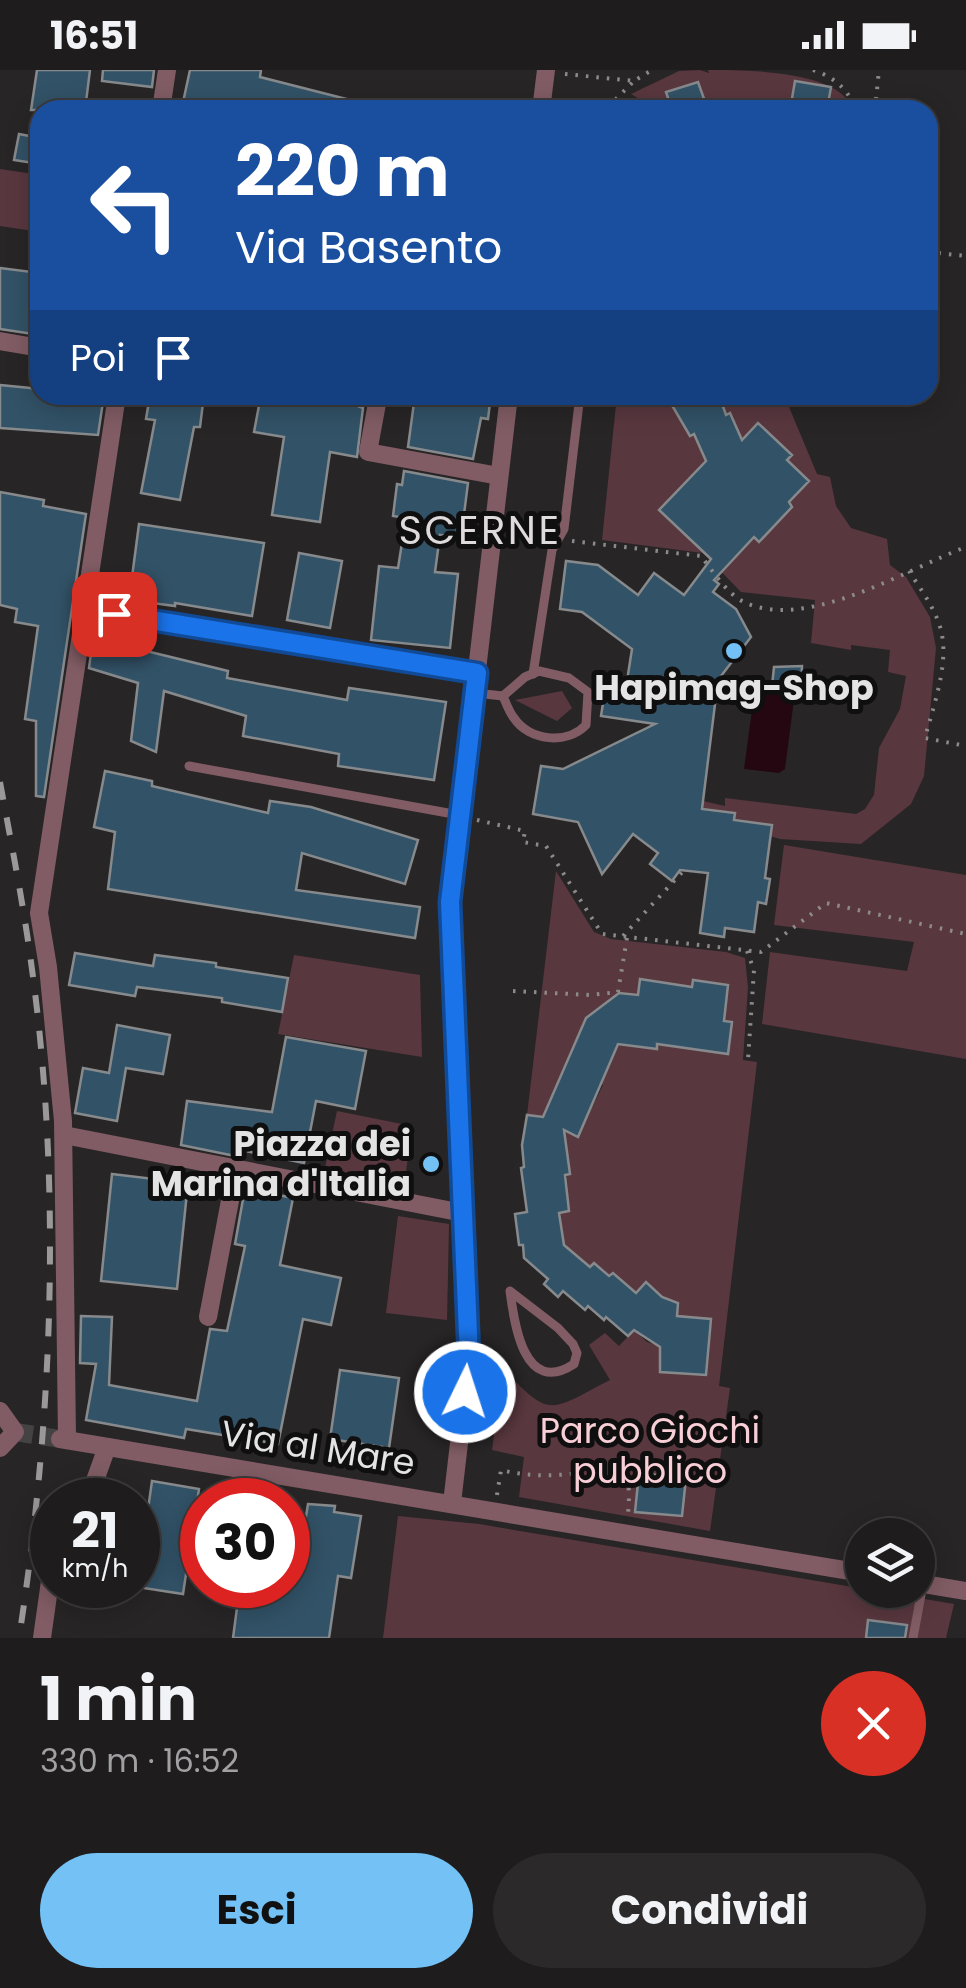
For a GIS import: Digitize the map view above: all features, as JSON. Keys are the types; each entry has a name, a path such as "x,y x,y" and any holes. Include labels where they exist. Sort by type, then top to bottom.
{"street":[{"path":"162,100 167,70"},
{"path":"543,100 546,71"},
{"path":"0,341 30,346"},
{"path":"115,405 39,914 64,1135 463,1213"},
{"path":"377,405 368,452 500,476"},
{"path":"452,1503 469,1358 450,902 454,815 476,683 508,405"},
{"path":"84,609 476,683"},
{"name":"Via al Mare","path":"64,1135 63,1439 845,1570"},
{"path":"208,1318 236,1168"},
{"path":"96,1478 107,1446"},
{"path":"935,1586 966,1591"},
{"path":"42,1638 46,1608"}],"lane":[{"path":"533,674 552,550 564,529 579,405"},
{"path":"476,683 502,696 515,721 543,737 572,736 586,725 588,692 553,672 533,674 502,696"},
{"path":"189,766 454,815"},
{"path":"510,1291 567,1336 577,1353 574,1364 553,1372 538,1367 523,1352 510,1291"},
{"path":"913,1638 917,1608"}],"path":[{"path":"616,100 634,81 652,70"},
{"path":"813,70 842,86 851,100"},
{"path":"876,100 879,70"},
{"path":"546,71 634,81"},
{"path":"938,253 966,256"},
{"path":"493,532 700,556 743,602 783,610 815,608 966,547"},
{"path":"909,571 942,636 940,680 926,738 966,746"},
{"path":"454,815 524,832 523,842 546,846 602,934 761,952 826,903 966,934"},
{"path":"513,991 590,996 618,992 625,936 686,868"},
{"path":"747,951 754,970 748,1060"},
{"path":"496,1506 501,1470 522,1476 559,1475 612,1465 620,1467 627,1476 627,1533"}],"green space":[{"path":"679,71 790,75 831,87 847,100 641,100 631,94"},
{"path":"0,169 30,174 30,230 0,226"},
{"path":"616,405 788,405 817,474 830,477 836,506 851,528 887,539 890,565 906,577 930,617 936,648 924,776 911,804 861,844 780,839 770,836 771,825 734,820 734,813 702,809 703,801 725,806 725,798 856,814 865,809 874,795 879,748 900,709 906,676 888,672 890,650 851,645 851,650 811,643 815,600 741,592 703,553 602,540"},
{"path":"562,691 572,708 557,721 515,700"},
{"path":"784,845 966,875 966,1059 762,1024 770,952 907,971 914,942 774,925"},
{"name":"Parco Giochi pubblico","path":"556,871 594,932 611,939 726,952 745,958 748,987 743,1060 757,1062 719,1386 730,1388 710,1531 519,1497 524,1457 492,1450 503,1368 542,1403 563,1403 610,1380 589,1345 605,1333 619,1346 634,1330 647,1342 660,1346 661,1371 706,1374 710,1319 677,1316 678,1303 662,1297 646,1283 636,1293 613,1273 609,1276 594,1263 590,1267 572,1252 554,1273 563,1239 559,1213 569,1211 564,1130 578,1136 603,1085 599,1083 591,1022 657,1048 657,1044 727,1054 732,1022 724,1021 728,985 693,980 689,1006 638,995 615,996 586,1018 543,1117 527,1115"},
{"path":"294,955 420,975 422,1057 278,1034"},
{"path":"337,1111 412,1126 403,1195 323,1177"},
{"path":"398,1216 449,1224 447,1320 386,1313"},
{"path":"398,1516 479,1524 845,1586 845,1608 935,1608 935,1601 954,1604 946,1638 383,1638"}],"shaded area":[{"path":"766,680 796,684 785,769 779,773 744,769 755,688"}],"building":[{"path":"37,70 90,70 86,100 32,100"},
{"path":"103,70 154,70 152,87 102,81"},
{"path":"190,70 261,70 260,77 350,100 184,100"},
{"path":"795,81 831,87 829,100 792,100"},
{"path":"698,82 704,100 669,100 666,92"},
{"path":"19,134 30,136 30,162 14,160"},
{"path":"0,268 30,272 30,334 0,329"},
{"path":"0,385 30,388 30,405 102,405 98,435 0,428"},
{"path":"148,405 203,405 200,427 194,427 180,500 141,493 155,420 146,419"},
{"path":"259,405 363,408 357,457 330,452 320,522 272,515 284,437 254,432"},
{"path":"414,405 490,405 488,419 481,418 473,459 408,447"},
{"path":"672,405 722,405 742,440 758,423 792,455 787,460 809,481 789,502 792,507 759,542 754,537 714,580 719,584 713,592 736,609 751,637 718,680 702,809 735,813 734,820 772,825 766,904 758,902 754,932 725,928 724,937 700,933 708,873 680,870 672,881 650,864 658,853 633,834 602,874 578,822 533,814 541,766 563,769 655,724 601,716 604,697 624,700 632,649 582,612 560,609 566,561 598,565 638,595 654,573 684,595 711,559 659,510 706,461 694,434 690,436"},
{"path":"404,471 468,483 461,538 440,535 435,572 458,574 450,648 371,640 379,566 398,568 406,518 393,516 397,484 402,485"},
{"path":"0,492 44,500 43,506 86,514 44,797 36,796 36,721 25,719 38,626 15,622 17,609 0,605"},
{"path":"139,524 264,543 252,616 129,600"},
{"path":"299,553 342,561 330,628 287,620"},
{"path":"93,638 228,671 227,678 347,700 349,688 446,702 434,780 338,766 339,754 243,736 246,716 164,691 156,752 131,741 138,683 89,668"},
{"path":"802,666 801,690 772,686 774,667"},
{"path":"105,771 268,813 270,801 311,807 418,840 405,884 302,853 296,890 420,907 415,938 108,889 115,832 94,827"},
{"path":"75,953 153,966 155,955 288,978 282,1012 222,1002 222,998 137,987 135,996 69,985"},
{"path":"640,979 692,987 693,980 728,985 724,1021 732,1022 728,1054 657,1044 657,1049 618,1044 578,1137 564,1130 570,1174 565,1175 569,1211 559,1213 564,1245 590,1267 594,1263 609,1276 613,1273 636,1293 646,1282 662,1297 678,1303 677,1316 711,1319 706,1375 660,1372 660,1347 634,1330 628,1336 588,1306 585,1310 563,1291 558,1297 544,1284 548,1279 524,1258 523,1245 519,1245 515,1214 527,1212 521,1168 527,1115 543,1117 586,1018 619,993 638,995"},
{"path":"117,1025 170,1035 163,1074 126,1068 117,1121 75,1113 83,1068 109,1073"},
{"path":"286,1037 366,1051 355,1109 316,1101 304,1163 236,1149 235,1156 181,1145 187,1101 272,1112"},
{"path":"112,1174 188,1183 177,1289 101,1281"},
{"path":"245,1188 293,1198 280,1265 341,1278 331,1325 303,1319 278,1444 186,1429 184,1438 86,1420 96,1364 80,1363 81,1316 112,1317 109,1385 197,1401 210,1329 227,1331 245,1246 235,1244"},
{"path":"340,1370 399,1378 389,1448 330,1439"},
{"path":"639,1473 686,1478 682,1516 635,1512"},
{"path":"160,1482 180,1486 180,1594 160,1590"},
{"path":"310,1504 335,1506 334,1512 361,1516 351,1578 338,1576 329,1638 233,1638 237,1608 310,1608"},
{"path":"868,1620 907,1625 905,1638 866,1638"}],"tunnel":[{"path":"15,1432 60,1439"}],"railway":[{"path":"0,782 28,940 41,1046 50,1215 40,1470 19,1638"}],"place":[{"name":"Hapimag-Shop","path":"734,651"},
{"name":"Piazza dei Marina d'Italia","path":"431,1164"}],"district":[{"name":"SCERNE","path":"480,530"}],"route":[{"path":"114,614 477,673 450,902 469,1358 465,1392"}]}
